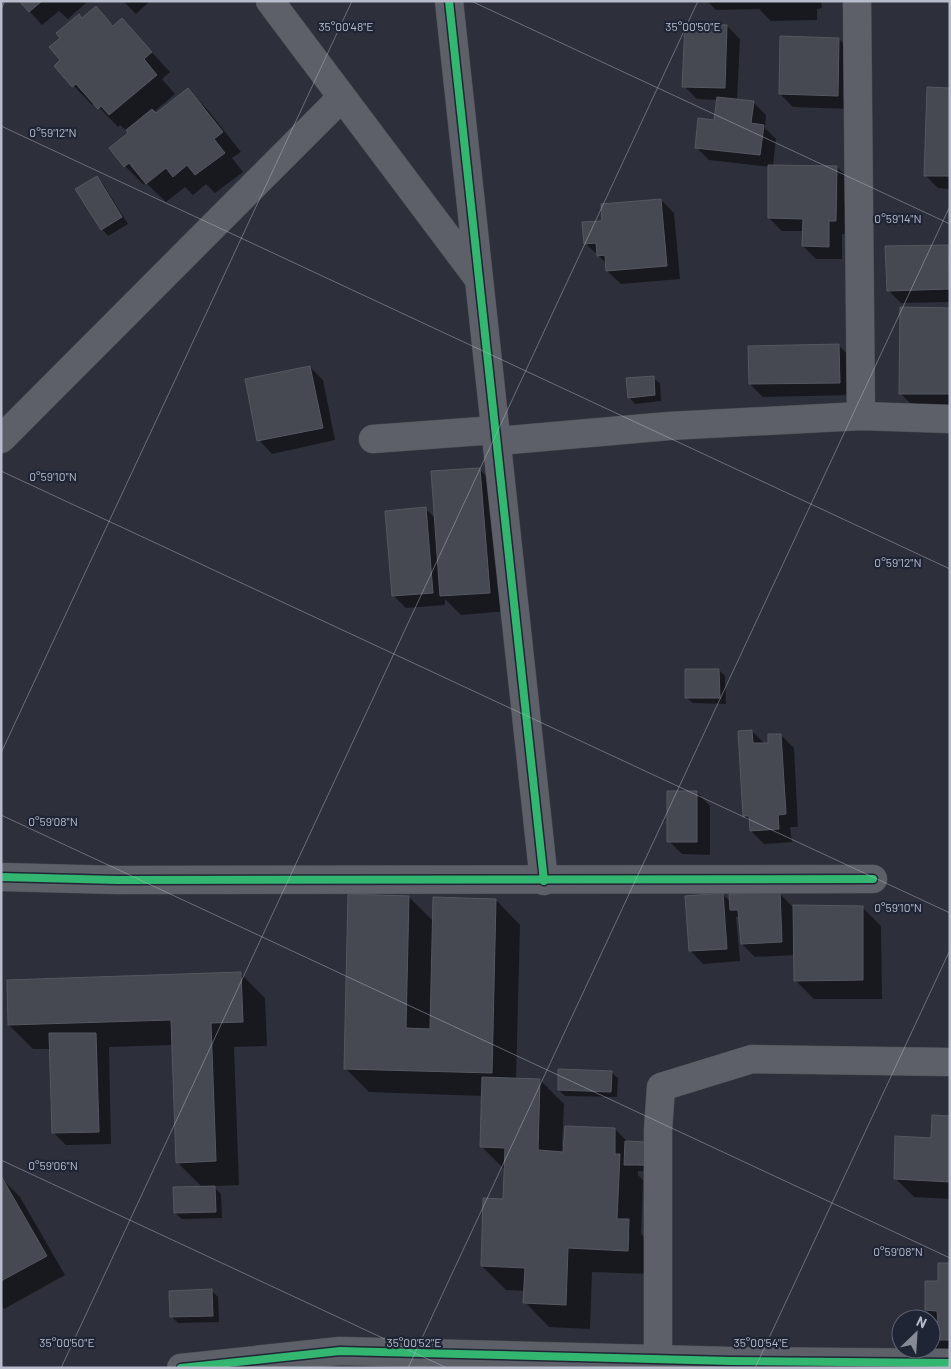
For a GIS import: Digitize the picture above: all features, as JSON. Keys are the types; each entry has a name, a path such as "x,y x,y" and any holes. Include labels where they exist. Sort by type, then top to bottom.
{"street":[{"path":"270,1 479,279"},
{"path":"449,1 544,880"},
{"path":"856,1 861,416"},
{"path":"1,439 342,97"},
{"path":"373,439 497,436 861,416 950,418"},
{"path":"1,877 118,880 873,880"},
{"path":"658,1359 658,1130 661,1087 752,1059 950,1062"},
{"path":"181,1368 340,1350 450,1361 658,1359 917,1365 950,1363"}],"building":[{"path":"19,1 42,1 29,12"},
{"path":"96,6 113,26 122,18 152,52 144,59 157,75 109,115 101,106 98,109 76,84 72,87 54,66 60,60 49,47 60,38 56,33 79,14 82,18"},
{"path":"685,23 727,25 725,88 682,87"},
{"path":"780,36 839,38 838,96 779,94"},
{"path":"927,87 950,88 950,176 924,176"},
{"path":"188,88 223,132 214,139 225,153 195,175 187,165 173,177 166,168 146,184 129,163 124,167 109,148 128,133 126,130 152,109 156,113"},
{"path":"717,97 754,101 751,123 764,125 760,155 695,148 698,118 714,120"},
{"path":"768,165 837,166 836,221 829,221 829,247 802,246 803,219 768,218"},
{"path":"97,176 122,217 101,230 75,189"},
{"path":"661,199 667,266 606,271 605,255 597,256 596,243 584,244 582,222 602,221 601,204"},
{"path":"948,245 950,289 887,291 885,246"},
{"path":"900,307 950,308 950,394 899,394"},
{"path":"839,344 840,383 749,384 748,346"},
{"path":"310,366 323,428 257,441 245,379"},
{"path":"654,376 655,395 628,398 626,378"},
{"path":"480,468 490,593 440,596 431,471"},
{"path":"426,507 433,593 392,596 385,511"},
{"path":"685,669 719,669 720,698 685,698"},
{"path":"752,730 753,743 768,743 768,734 781,734 786,814 778,815 779,829 750,831 749,816 743,816 738,731"},
{"path":"667,791 697,791 697,842 667,842"},
{"path":"780,892 782,942 741,944 738,910 730,910 729,894"},
{"path":"723,893 727,949 689,951 685,896"},
{"path":"348,894 409,896 406,1028 430,1029 433,897 496,899 492,1073 344,1069"},
{"path":"793,905 863,906 863,980 794,981"},
{"path":"241,972 243,1022 211,1023 216,1161 176,1163 171,1020 8,1025 7,980"},
{"path":"49,1033 96,1033 99,1132 52,1133"},
{"path":"558,1069 612,1071 611,1092 558,1090"},
{"path":"482,1077 540,1079 538,1150 563,1152 565,1126 615,1128 615,1154 620,1154 617,1219 629,1219 628,1251 568,1248 566,1305 523,1303 525,1268 481,1266 483,1198 503,1199 505,1148 480,1147"},
{"path":"932,1115 950,1116 950,1182 894,1179 895,1136 931,1138"},
{"path":"625,1141 646,1142 645,1165 624,1165"},
{"path":"1,1176 47,1256 1,1281"},
{"path":"215,1186 216,1212 174,1213 173,1187"},
{"path":"938,1263 950,1263 950,1340 941,1340 941,1309 925,1309 925,1281 938,1281"},
{"path":"212,1289 213,1316 170,1317 169,1291"}],"cycle path":[{"path":"449,1 544,881"},
{"path":"1,877 118,880 873,879"},
{"path":"181,1368 340,1351 731,1361 950,1363"}]}
